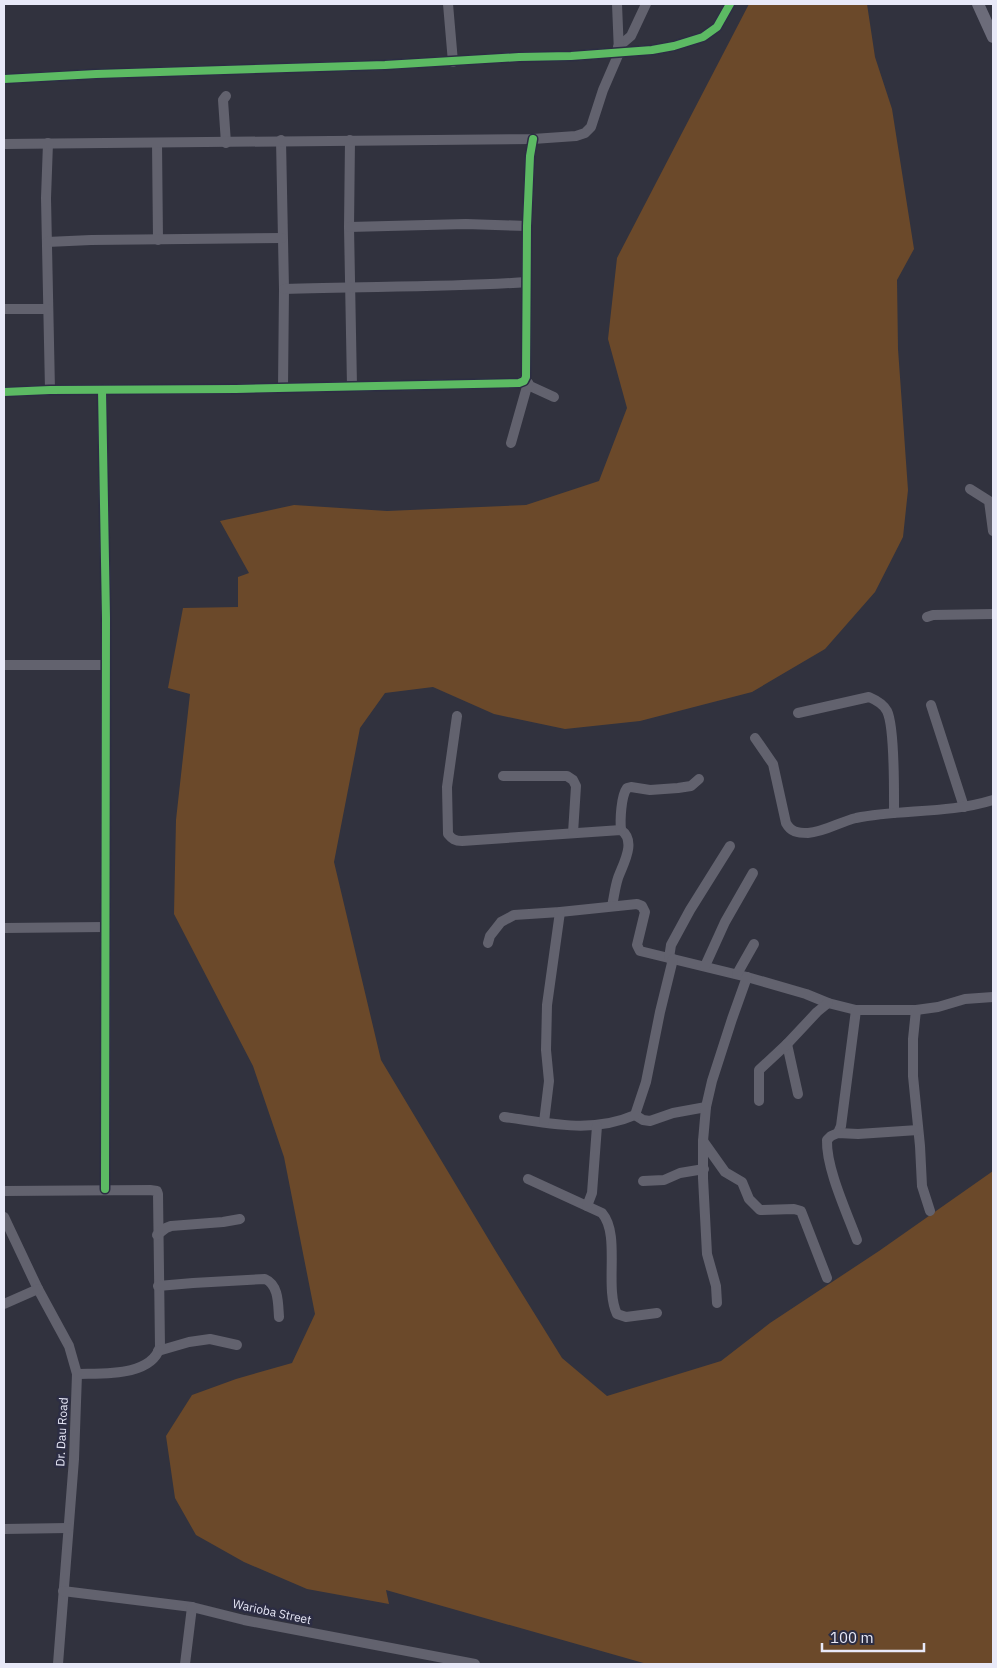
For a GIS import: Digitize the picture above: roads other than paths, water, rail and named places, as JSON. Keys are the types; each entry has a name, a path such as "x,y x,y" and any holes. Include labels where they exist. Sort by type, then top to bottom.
{"main road":[{"path":"978,4 993,37"}],"street":[{"path":"448,4 452,62"},
{"path":"4,144 533,139 576,136 585,133 591,128 618,50 617,4"},
{"path":"618,50 631,36 646,4"},
{"path":"4,79 96,74 452,62 618,50 652,50 704,37 717,27 730,4"},
{"path":"226,96 223,100 226,143"},
{"path":"511,444 526,381 527,226 530,156 533,139"},
{"path":"281,140 284,387"},
{"path":"350,140 349,227 352,386"},
{"path":"48,143 47,242 50,390"},
{"path":"157,143 158,240"},
{"path":"349,227 466,224 527,226"},
{"path":"47,242 282,238"},
{"path":"284,289 350,286 467,286 526,282"},
{"path":"4,309 48,309"},
{"path":"4,392 519,383 526,381"},
{"path":"526,381 538,390 554,397"},
{"path":"102,390 106,665 105,1190"},
{"path":"970,488 989,501 993,531"},
{"path":"993,610 993,623"},
{"path":"927,617 933,615 993,614"},
{"path":"4,665 106,665"},
{"path":"798,713 869,698 883,706 887,712 890,727 894,813"},
{"path":"931,706 964,807"},
{"path":"457,716 447,787 448,834 450,838 462,841 620,830 627,836 628,852 618,880 612,906"},
{"path":"755,738 773,764 786,823 789,830 796,833 824,831 849,820 894,813 937,811 993,800"},
{"path":"503,776 567,776 572,780 576,786 573,833"},
{"path":"620,830 624,795 627,788 650,790 678,788 692,786 699,779"},
{"path":"635,1115 646,1082 671,959 672,945 690,910 730,846"},
{"path":"705,966 726,922 753,873"},
{"path":"488,943 495,929 507,917 514,915 612,906 642,906 645,912 637,945 638,949 646,953 737,974 806,994 828,1003 856,1010 916,1010 938,1007 965,999 993,997"},
{"path":"544,1122 549,1081 546,1050 548,998 560,912"},
{"path":"4,928 105,927"},
{"path":"737,974 754,944"},
{"path":"717,1303 716,1286 707,1254 704,1169 706,1106 712,1081 747,977"},
{"path":"759,1101 759,1070 828,1003"},
{"path":"838,1134 841,1126 856,1010"},
{"path":"916,1010 912,1057 922,1186 930,1211"},
{"path":"787,1044 798,1094"},
{"path":"504,1117 574,1126 597,1126 635,1115 643,1120 650,1121 673,1113 706,1106"},
{"path":"587,1206 592,1193 597,1126"},
{"path":"857,1240 838,1190 828,1155 827,1140 831,1136 838,1134 918,1130"},
{"path":"704,1141 724,1172 742,1182 749,1199 760,1210 794,1209 801,1211 827,1278"},
{"path":"643,1182 664,1180 680,1173 704,1169"},
{"path":"528,1179 602,1213 609,1224 613,1302 617,1314 626,1317 657,1313"},
{"path":"4,1190 156,1191 158,1352 152,1362 131,1370 77,1374"},
{"name":"Dr. Dau Road","path":"4,1217 38,1289 69,1346 77,1374 74,1458 58,1664"},
{"path":"157,1235 172,1226 240,1219"},
{"path":"158,1286 193,1282 265,1279 271,1282 275,1288 279,1317"},
{"path":"4,1304 38,1289"},
{"path":"158,1352 189,1342 210,1339 237,1345"},
{"path":"4,1529 68,1528"},
{"name":"Warioba Street","path":"63,1591 192,1607 244,1620 475,1664"},
{"path":"185,1664 192,1607"},
{"path":"413,1664 415,1653"}]}
